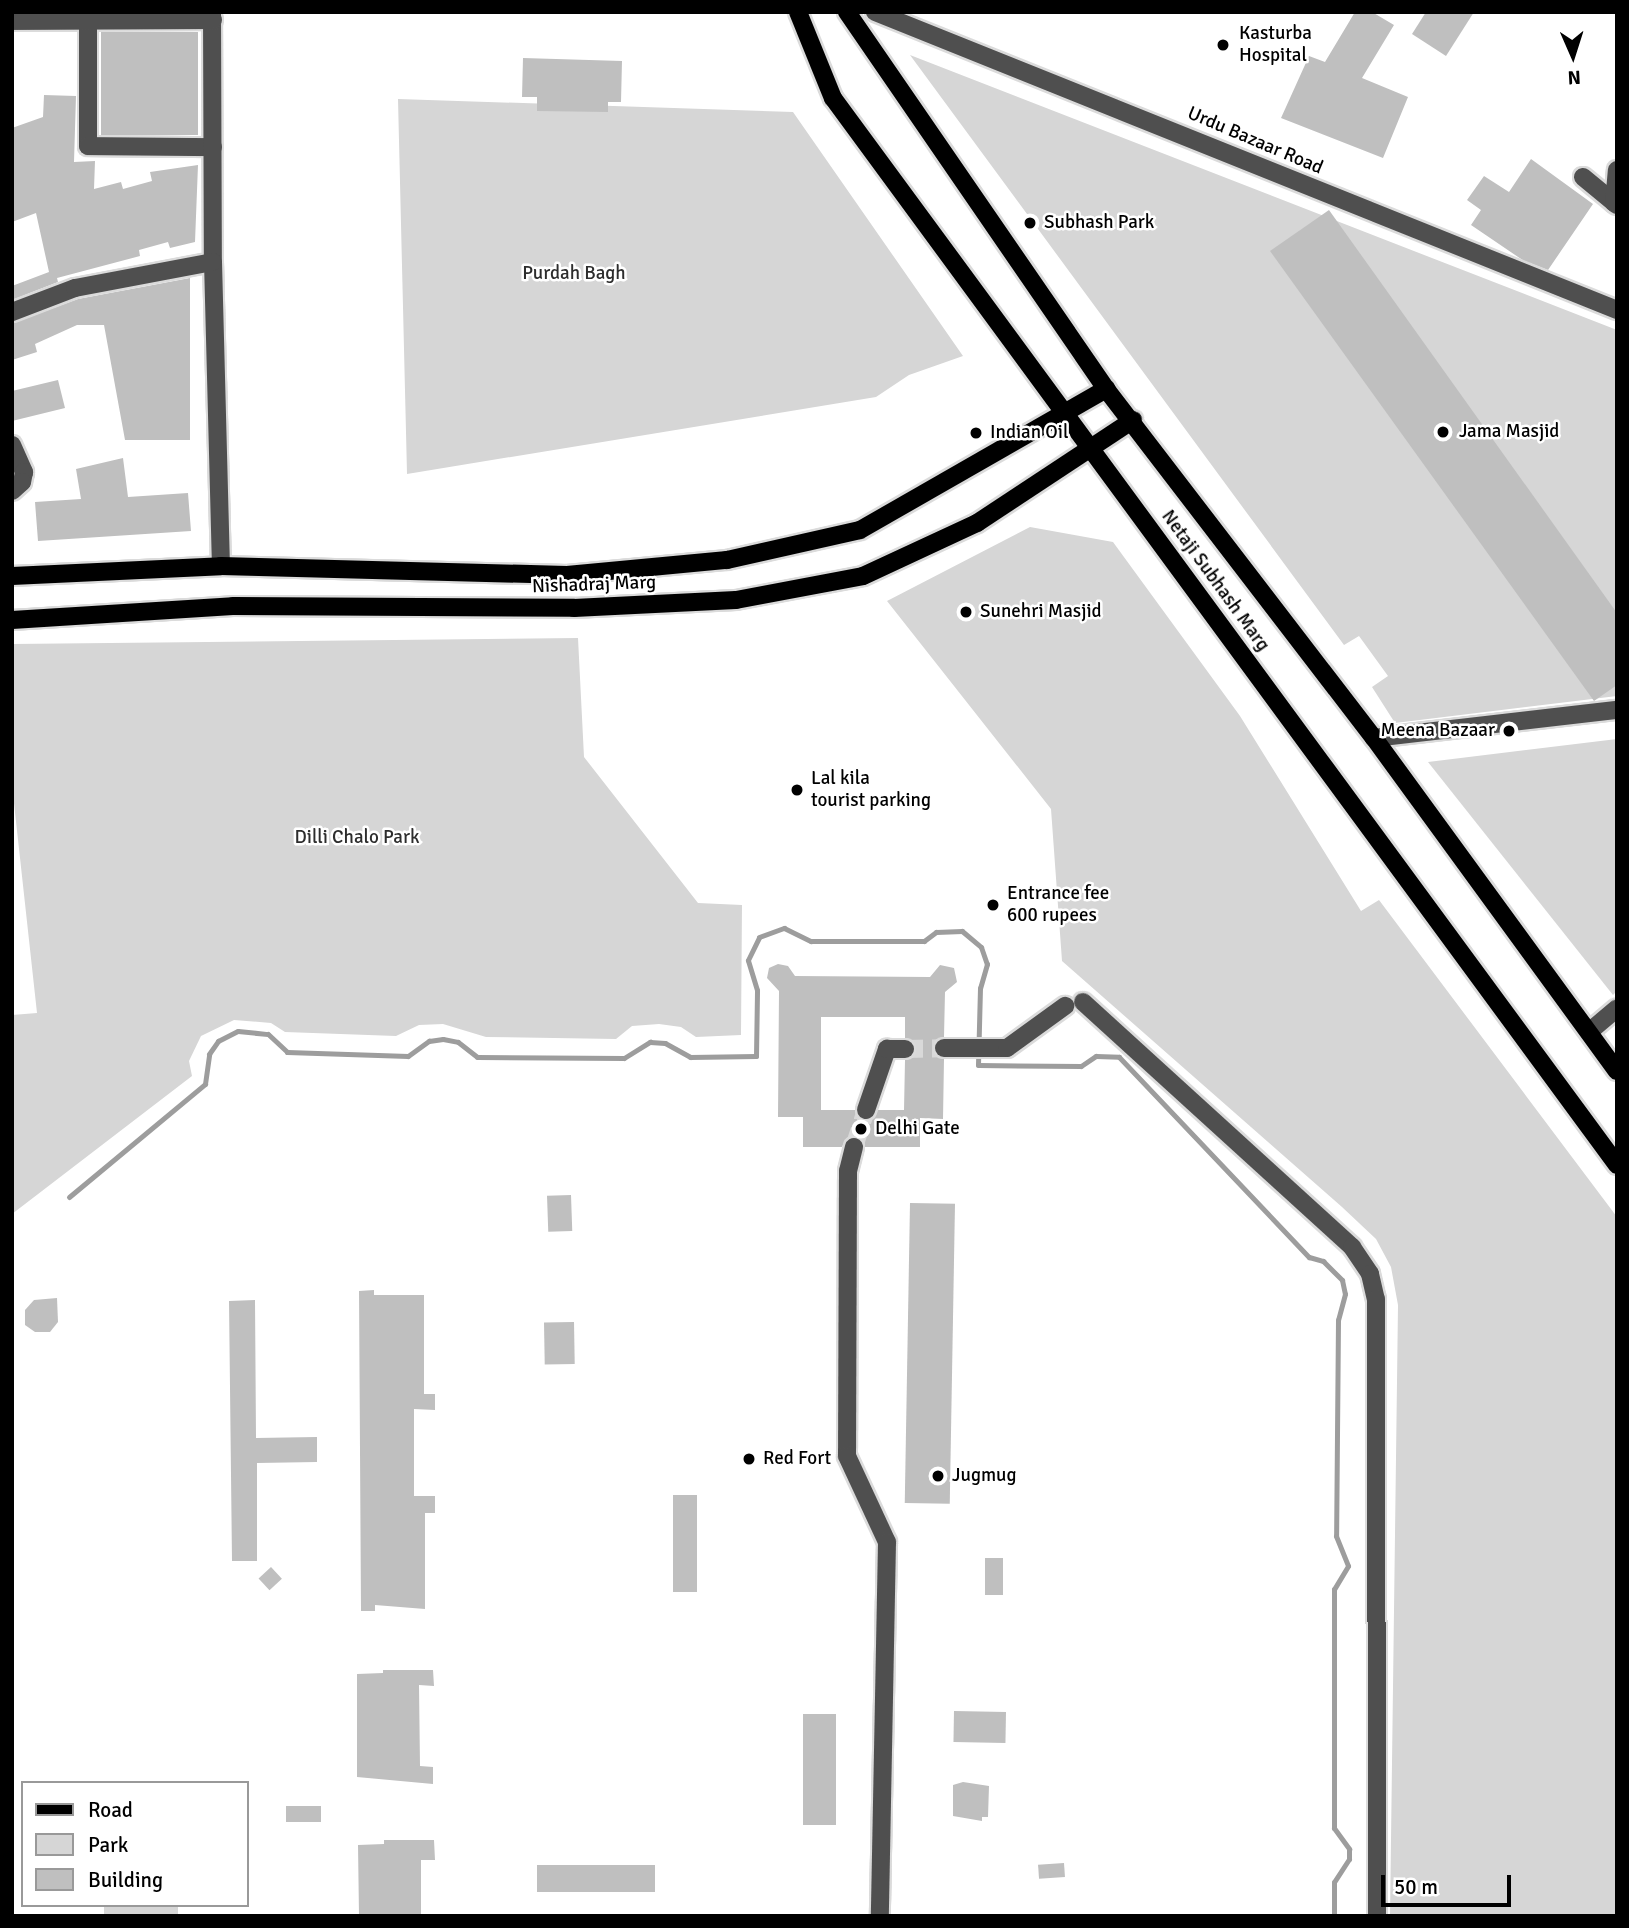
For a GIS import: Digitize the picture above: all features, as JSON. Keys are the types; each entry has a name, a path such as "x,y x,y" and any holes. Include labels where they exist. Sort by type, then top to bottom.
{"main road":[{"name":"Netaji Subhash Marg","path":"798,12 833,98 1066,410 1617,1165"},
{"name":"Netaji Subhash Marg","path":"847,12 1106,389 1133,420 1374,738 1617,1071"},
{"name":"Nishadraj Marg","path":"12,576 221,566 567,575 727,560 860,530 945,485 1066,410 1106,389"},
{"name":"Nishadraj Marg","path":"12,620 233,606 574,608 736,600 863,576 977,523 1094,449 1133,420"}],"street":[{"name":"Urdu Bazaar Road","path":"890,14 1617,310"},
{"path":"12,21 213,16 213,262 221,566"},
{"path":"88,18 88,146 213,147"},
{"path":"1616,204 1617,170"},
{"path":"1583,177 1616,204"},
{"path":"12,312 75,288 213,262"},
{"path":"12,445 23,472 22,482 12,491"},
{"path":"1374,738 1617,710"},
{"path":"952,1048 1007,1048 1074,1004 1352,1247 1370,1274 1376,1299 1377,1916"},
{"path":"1590,1031 1617,1008"},
{"path":"866,1110 887,1049 905,1049"},
{"path":"855,1147 848,1171 847,1455 887,1542 880,1916"}],"green space":[{"path":"910,55 1617,330 1617,696 1395,723 1372,687 1388,676 1359,636 1344,645"},
{"name":"Purdah Bagh","path":"398,99 793,112 963,356 909,375 876,397 407,474"},
{"path":"1030,527 1113,542 1240,716 1361,911 1379,900 1617,1217 1617,1916 1390,1916 1398,1305 1391,1267 1376,1239 1342,1207 1062,961 1051,809 887,601"},
{"name":"Dilli Chalo Park","path":"578,638 584,757 698,903 742,905 741,1035 696,1037 681,1027 659,1024 632,1026 616,1039 486,1037 443,1024 419,1025 396,1036 285,1032 271,1023 234,1020 201,1036 189,1061 192,1076 12,1214 12,1015 37,1013 12,785 12,644"},
{"path":"1617,739 1617,991 1613,995 1428,762"},
{"path":"104,1907 178,1907 178,1916 104,1916"}],"building":[{"path":"1355,12 1372,12 1394,25 1362,78 1408,97 1383,158 1281,118 1309,56 1325,62"},
{"path":"1426,12 1474,12 1446,56 1412,34"},
{"path":"101,32 198,32 198,135 101,135"},
{"path":"523,58 622,61 621,102 608,102 608,112 537,111 537,97 522,97"},
{"path":"44,95 76,96 74,162 95,161 94,189 121,182 123,189 152,181 150,172 198,165 195,242 170,248 168,242 139,250 140,256 57,278 58,282 12,300 12,286 49,272 36,213 12,222 12,128 43,117"},
{"path":"1531,159 1593,204 1548,270 1524,261 1471,225 1481,210 1467,200 1484,176 1509,192"},
{"name":"Jama Masjid","path":"1329,210 1617,613 1617,685 1594,701 1270,251"},
{"path":"190,278 190,440 125,440 104,325 77,325 35,344 37,352 12,360 12,323 78,299"},
{"path":"58,380 65,408 12,421 12,391"},
{"path":"123,458 128,497 188,493 191,531 38,541 35,502 81,499 76,469"},
{"path":"778,964 788,966 795,976 930,977 940,965 954,968 957,982 945,992 944,1037 933,1047 944,1059 943,1119 920,1118 920,1147 865,1147 856,1136 846,1139 842,1147 803,1147 803,1117 778,1117 779,991 767,978 769,968","holes":["821,1017 905,1017 905,1038 916,1050 905,1060 904,1110 878,1110 867,1121 858,1118 855,1110 821,1110"]},
{"path":"571,1195 572,1231 548,1232 547,1196"},
{"path":"910,1203 955,1204 950,1504 905,1503"},
{"path":"374,1290 374,1295 424,1295 424,1394 435,1394 435,1410 414,1409 414,1496 435,1496 435,1513 425,1513 425,1609 375,1605 375,1611 361,1611 359,1291"},
{"path":"57,1298 58,1322 50,1332 35,1332 25,1325 25,1310 34,1300"},
{"path":"255,1300 256,1438 317,1437 317,1462 257,1463 257,1561 232,1561 229,1301"},
{"path":"574,1322 575,1364 545,1365 544,1323"},
{"path":"673,1495 697,1495 697,1592 673,1592"},
{"path":"985,1558 1003,1558 1003,1595 985,1595"},
{"path":"271,1567 282,1579 269,1590 259,1579"},
{"path":"383,1670 433,1670 434,1686 419,1685 420,1766 433,1767 433,1784 357,1777 357,1674 383,1673"},
{"path":"954,1711 1006,1712 1005,1743 953,1742"},
{"path":"803,1714 836,1714 836,1825 803,1825"},
{"path":"963,1782 989,1786 988,1817 982,1817 982,1821 953,1816 953,1785"},
{"path":"286,1806 321,1806 321,1822 286,1822"},
{"path":"384,1840 434,1840 435,1860 421,1860 421,1916 359,1916 358,1845 384,1844"},
{"path":"1064,1863 1065,1877 1039,1879 1038,1865"},
{"path":"537,1865 655,1865 655,1892 537,1892"}],"waterway":[{"path":"69,1197 205,1084 209,1054 218,1041 238,1031 268,1034 287,1052 408,1056 429,1041 443,1039 458,1042 477,1057 624,1058 650,1042 665,1043 690,1057 756,1056 757,990 748,960 759,937 784,928 811,941 924,941 936,932 962,931 981,947 987,964 980,988 978,1065 1081,1066 1096,1056 1119,1057 1309,1257 1323,1261 1342,1280 1345,1294 1338,1320 1336,1536 1348,1566 1334,1589 1334,1828 1349,1849 1349,1859 1334,1882 1334,1916"}],"tunnel":[{"path":"905,1049 944,1048"},
{"path":"854,1147 866,1110"}],"place":[{"name":"Kasturba Hospital","path":"1223,45"},
{"name":"Subhash Park","path":"1030,223"},
{"name":"Jama Masjid","path":"1443,432"},
{"name":"Indian Oil","path":"976,433"},
{"name":"Sunehri Masjid","path":"966,612"},
{"name":"Meena Bazaar","path":"1509,731"},
{"name":"Lal kila tourist parking","path":"797,790"},
{"name":"Entrance fee 600 rupees","path":"993,905"},
{"name":"Delhi Gate","path":"861,1129"},
{"name":"Red Fort","path":"749,1459"},
{"name":"Jugmug","path":"938,1476"}]}
